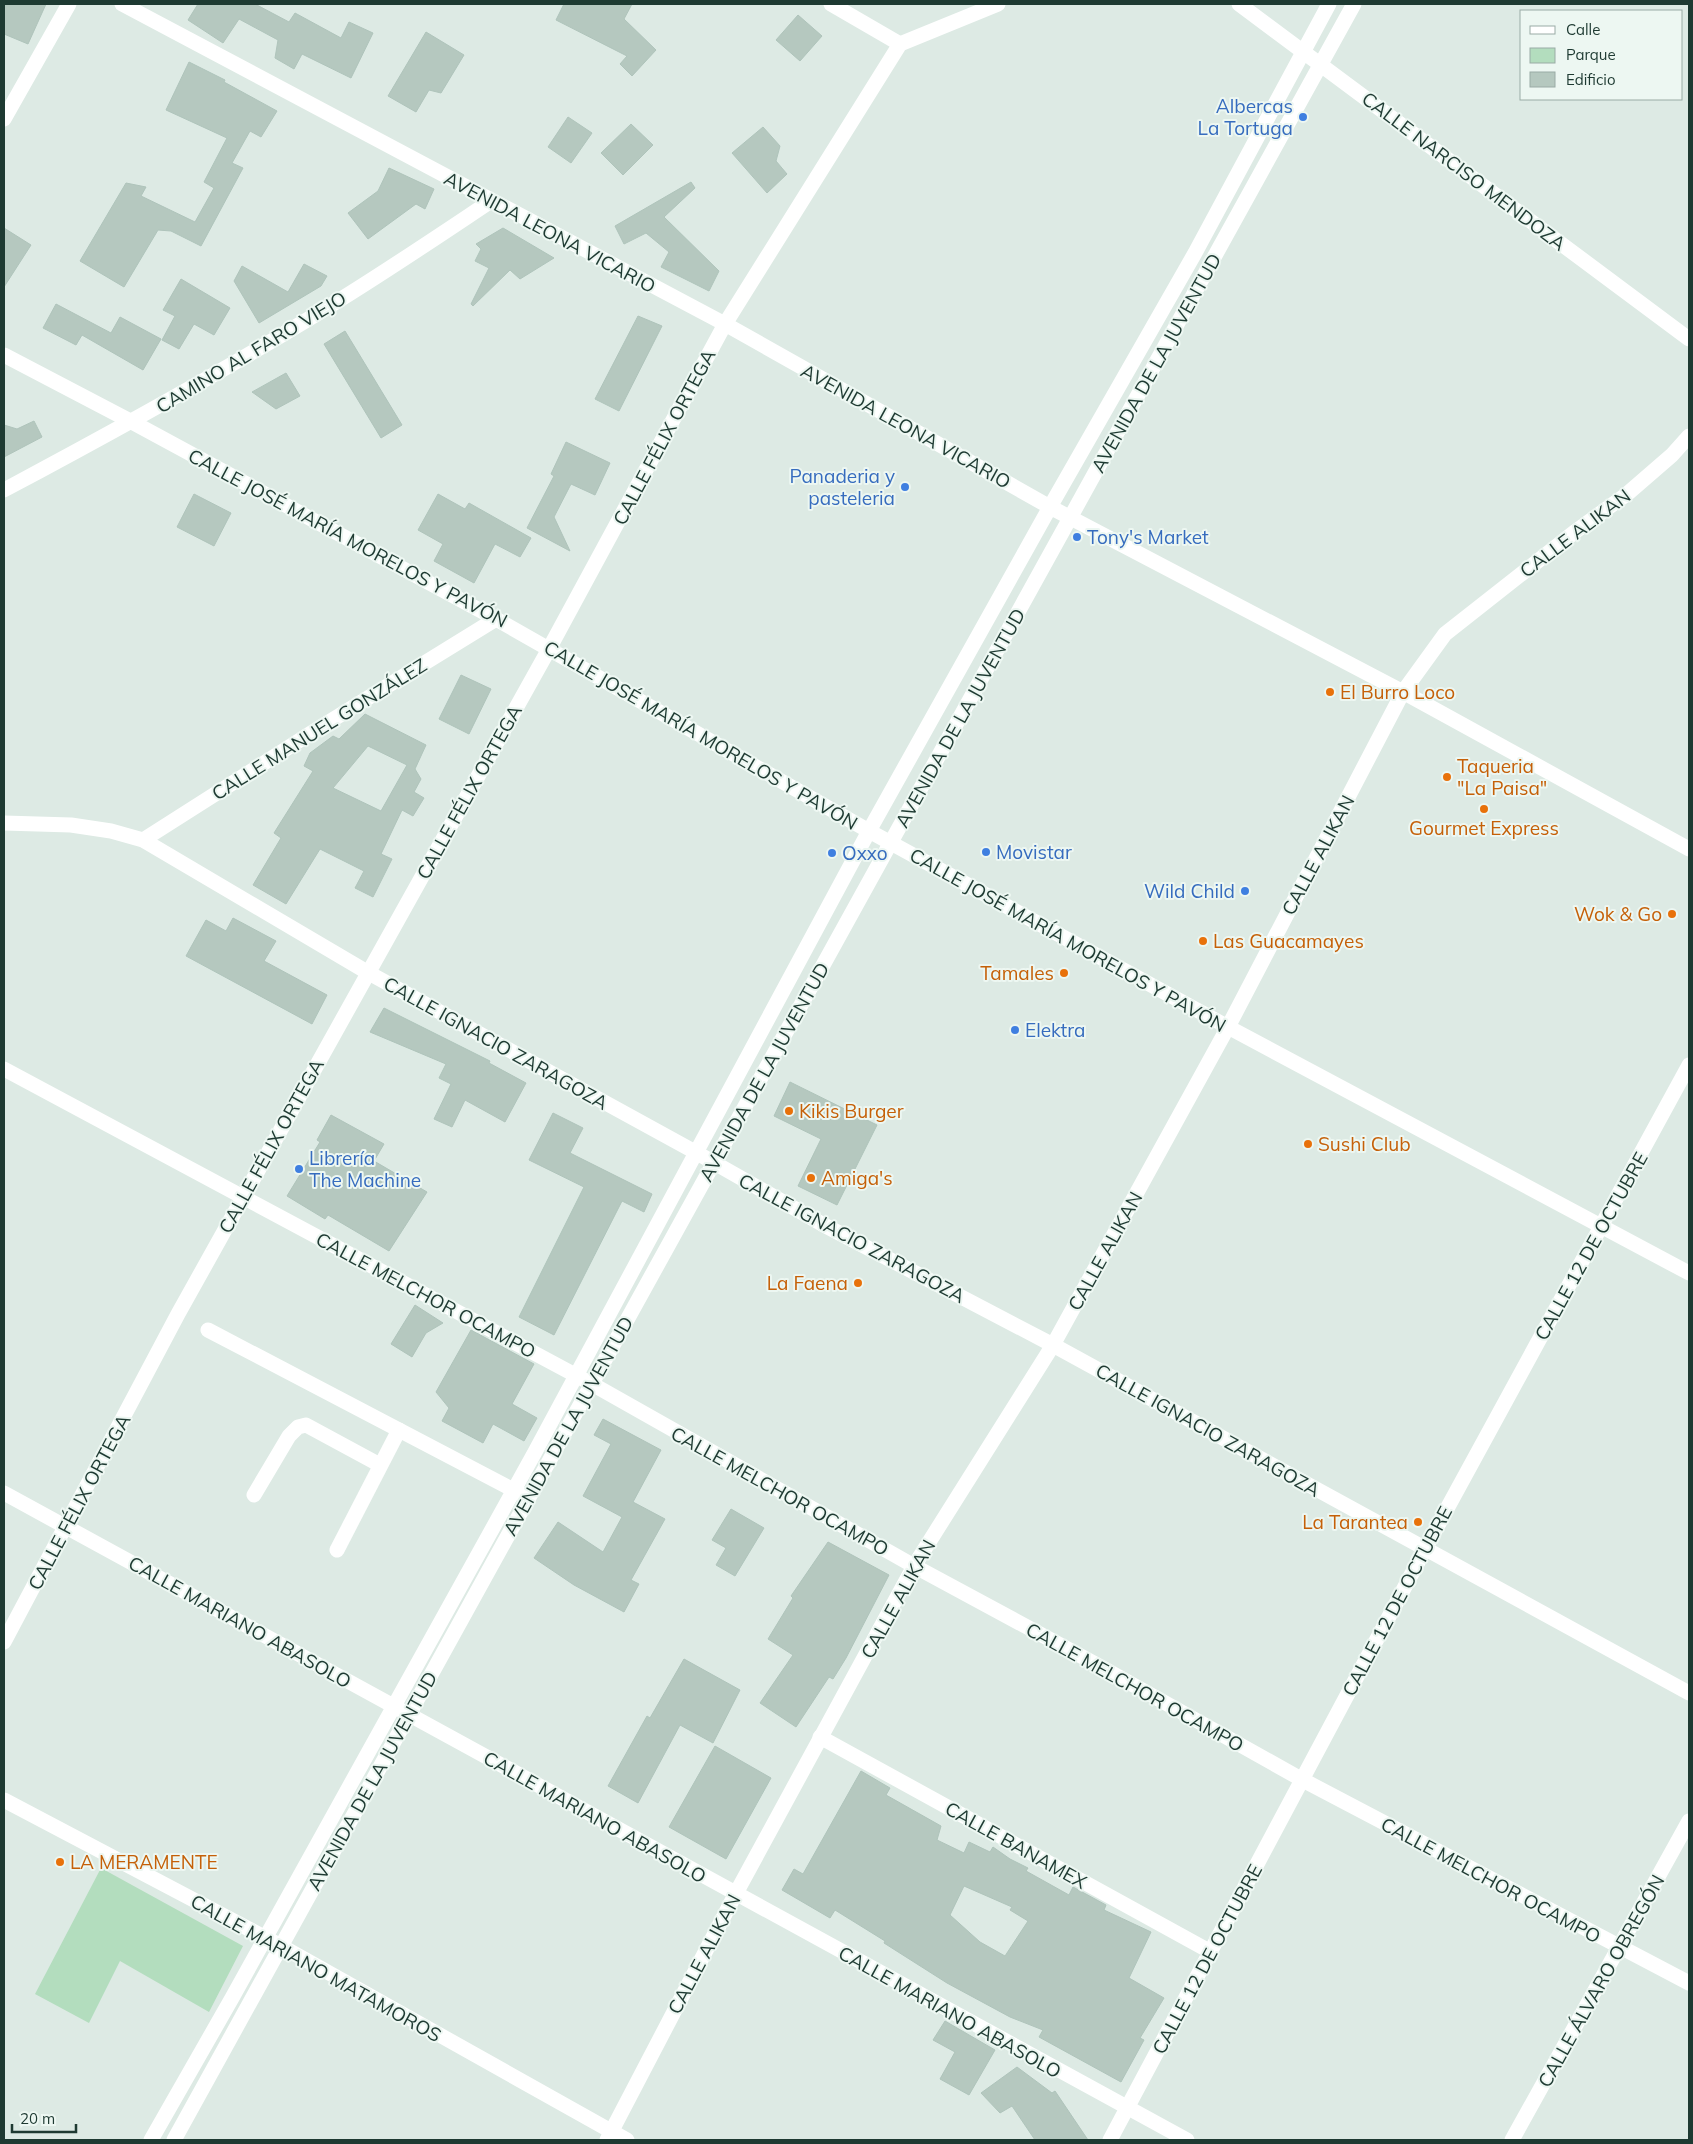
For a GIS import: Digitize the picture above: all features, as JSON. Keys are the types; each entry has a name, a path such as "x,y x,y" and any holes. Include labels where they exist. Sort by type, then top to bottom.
{"street":[{"path":"4,119 69,4"},
{"name":"AVENIDA LEONA VICARIO","path":"122,4 725,324 1070,518 1403,692 1689,849"},
{"path":"831,4 900,44 998,4"},
{"name":"CALLE NARCISO MENDOZA","path":"1239,4 1689,339"},
{"name":"AVENIDA DE LA JUVENTUD","path":"151,2140 513,1490 697,1153 869,831 1050,507 1195,253 1329,4"},
{"name":"AVENIDA DE LA JUVENTUD","path":"174,2140 1354,4"},
{"name":"CALLE FÉLIX ORTEGA","path":"4,1642 67,1527 178,1314 367,972 549,649 725,324 900,44"},
{"name":"CAMINO AL FARO VIEJO","path":"4,490 132,422 320,313 491,201"},
{"name":"CALLE JOSÉ MARÍA MORELOS Y PAVÓN","path":"4,355 496,619 869,831 1228,1027 1689,1273"},
{"name":"CALLE ALIKAN","path":"609,2136 735,1894 914,1566 1053,1345 1228,1027 1403,692 1444,634 1576,531 1628,494 1672,455 1689,436"},
{"name":"CALLE MANUEL GONZÁLEZ","path":"143,840 310,733 496,619"},
{"name":"CALLE IGNACIO ZARAGOZA","path":"4,823 71,825 143,840 367,972 697,1153 822,1224 1053,1345 1689,1693"},
{"name":"CALLE 12 DE OCTUBRE","path":"1110,2140 1211,1952 1300,1779 1689,1065"},
{"name":"CALLE MELCHOR OCAMPO","path":"4,1069 592,1384 914,1566 1112,1673 1300,1779 1689,1983"},
{"path":"208,1330 528,1498"},
{"path":"254,1495 289,1436 298,1427 306,1425 380,1465"},
{"path":"337,1550 400,1430"},
{"name":"CALLE MARIANO ABASOLO","path":"4,1492 1187,2140"},
{"name":"CALLE BANAMEX","path":"820,1738 1211,1952"},
{"name":"CALLE MARIANO MATAMOROS","path":"4,1800 281,1946 609,2136 627,2140"},
{"name":"CALLE ÁLVARO OBREGÓN","path":"1512,2140 1620,1948 1689,1820"}],"green space":[{"path":"101,1868 243,1946 209,2012 120,1961 89,2023 35,1994"}],"building":[{"path":"4,4 46,4 28,44 4,34"},
{"path":"198,4 255,4 289,22 295,13 341,38 349,22 373,33 351,78 302,54 294,69 275,58 278,40 239,19 223,43 188,20"},
{"path":"564,4 632,4 624,19 656,50 632,76 620,64 627,56 556,20"},
{"path":"798,15 822,36 800,61 776,40"},
{"path":"426,32 464,55 441,93 429,90 416,112 388,96"},
{"path":"189,62 225,80 224,82 277,111 261,137 250,131 232,163 243,168 201,246 171,231 158,230 124,287 80,261 126,183 146,187 141,196 195,222 214,188 204,182 227,138 166,110"},
{"path":"568,117 592,133 571,163 548,147"},
{"path":"631,124 653,145 623,175 601,153"},
{"path":"763,127 780,146 776,161 787,174 767,193 732,153"},
{"path":"389,168 434,189 425,209 416,204 368,239 348,213 378,191"},
{"path":"691,182 695,188 664,217 719,271 709,291 661,267 669,252 646,233 624,244 615,226"},
{"path":"4,228 31,245 4,287"},
{"path":"503,228 554,258 520,279 510,270 473,306 471,304 489,268 475,261 481,249 476,244"},
{"path":"304,264 327,276 321,286 259,323 234,281 242,266 288,292"},
{"path":"181,279 230,308 214,335 194,324 179,349 162,340 175,316 163,310"},
{"path":"56,304 111,333 120,317 161,339 143,370 82,335 76,345 43,328"},
{"path":"638,316 662,326 619,411 595,399"},
{"path":"345,331 402,425 381,438 324,344"},
{"path":"286,373 300,396 276,409 252,392"},
{"path":"34,421 42,437 4,457 4,425 17,429"},
{"path":"566,442 610,463 595,495 571,484 554,517 570,551 527,528 554,476 551,474"},
{"path":"194,494 231,513 214,546 177,527"},
{"path":"438,494 465,509 469,503 531,538 520,557 495,544 474,583 434,561 443,544 418,530"},
{"path":"461,675 491,689 469,734 439,719"},
{"path":"365,714 426,745 415,769 421,779 414,792 424,798 413,816 402,810 381,854 392,859 373,897 355,888 364,871 320,849 286,904 253,885 281,838 274,833 313,771 304,766 310,753 333,736 339,739","holes":["368,746 407,765 381,811 333,788"]},
{"path":"233,918 276,941 264,961 327,995 312,1024 186,956 206,920 226,931"},
{"path":"384,1008 490,1061 489,1063 526,1083 505,1122 465,1100 452,1127 434,1119 451,1084 439,1078 446,1064 370,1032"},
{"path":"790,1082 877,1125 837,1205 798,1186 821,1139 774,1116"},
{"path":"553,1113 583,1128 570,1153 652,1194 644,1212 622,1201 554,1335 519,1317 584,1187 529,1160"},
{"path":"331,1115 384,1144 374,1161 427,1192 389,1251 328,1215 325,1219 287,1196 320,1142 317,1140"},
{"path":"415,1305 443,1323 426,1333 412,1357 391,1344"},
{"path":"471,1330 534,1364 512,1404 537,1418 524,1441 493,1424 483,1443 442,1421 449,1408 436,1392"},
{"path":"603,1419 661,1450 633,1502 665,1519 631,1580 639,1584 624,1612 574,1585 534,1558 558,1522 603,1552 622,1517 583,1496 611,1444 594,1435"},
{"path":"731,1509 764,1528 735,1576 716,1565 726,1548 712,1540"},
{"path":"828,1542 889,1575 846,1658 833,1679 829,1677 796,1727 760,1703 793,1655 768,1639 793,1598 791,1596"},
{"path":"684,1659 740,1690 713,1743 680,1725 638,1803 608,1786 647,1716 650,1718"},
{"path":"715,1746 771,1778 726,1859 669,1827"},
{"path":"861,1771 890,1788 886,1795 941,1826 937,1840 964,1853 969,1842 990,1852 993,1847 1010,1859 1028,1868 1026,1871 1069,1895 1073,1887 1106,1905 1104,1910 1151,1932 1129,1978 1164,1998 1140,2038 1144,2040 1121,2082 1039,2037 1043,2030 1010,2017 947,1983 835,1910 830,1918 782,1890 794,1869 803,1874","holes":["964,1886 1012,1907 1010,1910 1028,1921 1005,1956 980,1942 950,1915"]},
{"path":"945,2021 995,2050 969,2095 940,2079 955,2052 933,2040"},
{"path":"1017,2067 1052,2093 1055,2091 1088,2140 1035,2140 1012,2106 1000,2113 981,2093"}],"place":[{"name":"Albercas La Tortuga","path":"1303,117"},
{"name":"Panaderia y pasteleria","path":"905,487"},
{"name":"Tony's Market","path":"1077,537"},
{"name":"El Burro Loco","path":"1330,692"},
{"name":"Taqueria \"La Paisa\"","path":"1447,777"},
{"name":"Gourmet Express","path":"1484,809"},
{"name":"Movistar","path":"986,852"},
{"name":"Oxxo","path":"832,853"},
{"name":"Wild Child","path":"1245,891"},
{"name":"Wok & Go","path":"1672,914"},
{"name":"Las Guacamayes","path":"1203,941"},
{"name":"Tamales","path":"1064,973"},
{"name":"Elektra","path":"1015,1030"},
{"name":"Kikis Burger","path":"789,1111"},
{"name":"Sushi Club","path":"1308,1144"},
{"name":"Librería The Machine","path":"299,1169"},
{"name":"Amiga's","path":"811,1178"},
{"name":"La Faena","path":"858,1283"},
{"name":"La Tarantea","path":"1418,1522"},
{"name":"LA MERAMENTE","path":"60,1862"}]}
